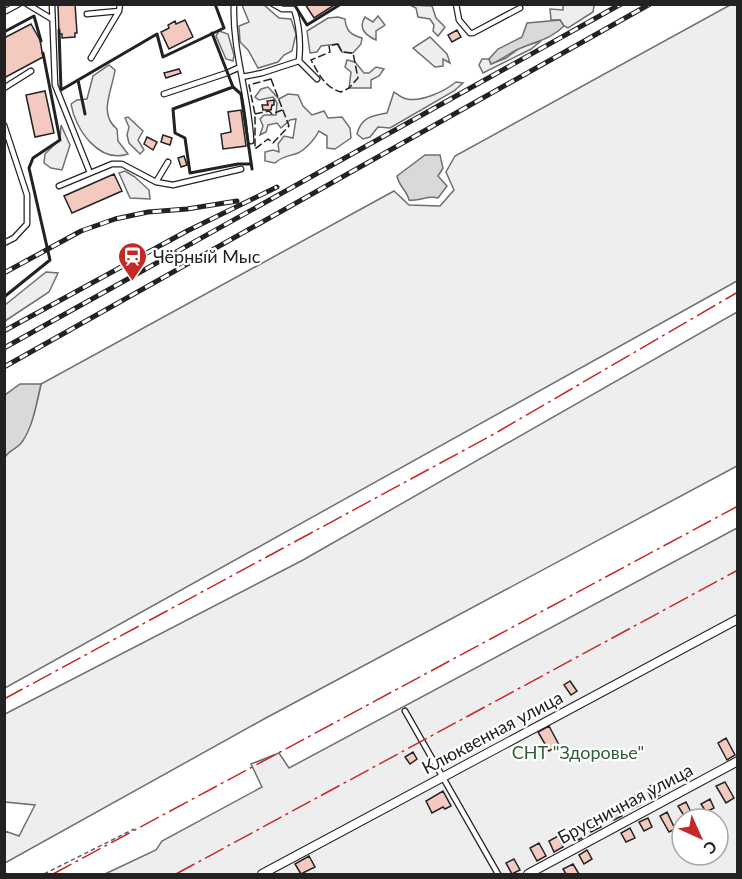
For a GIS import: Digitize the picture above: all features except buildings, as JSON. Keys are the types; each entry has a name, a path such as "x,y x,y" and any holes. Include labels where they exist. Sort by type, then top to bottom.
{"street":[{"name":"Клюквенная улица","path":"262,874 738,620"},
{"name":"Брусничная улица","path":"528,874 738,761"}],"lane":[{"path":"4,12 19,4"},
{"path":"27,4 52,20"},
{"path":"52,4 55,84 90,173"},
{"path":"91,58 119,11 120,4"},
{"path":"234,4 233,28 250,113 251,141"},
{"path":"273,4 282,9 294,9 299,23 301,42 299,61"},
{"path":"456,4 459,20 470,33 520,8"},
{"path":"87,14 119,11"},
{"path":"242,77 299,61"},
{"path":"299,61 317,79"},
{"path":"164,94 240,67"},
{"path":"4,88 31,71"},
{"path":"4,125 27,195 27,224 14,238 4,243"},
{"path":"4,154 12,150"},
{"path":"156,182 168,162"},
{"path":"59,186 112,164 122,164 156,182 173,185 241,169"},
{"path":"405,711 498,874"}],"path":[{"path":"44,874 134,829"}],"green space":[{"path":"592,4 593,12 568,28 560,20 551,20 550,9 563,10 563,5"},
{"path":"242,5 264,5 279,18 291,19 296,34 292,51 278,62 258,68 248,50 240,42 239,26 249,22"},
{"path":"410,5 432,6 436,18 445,27 438,36 433,31 434,25 430,19 418,17 416,8"},
{"path":"730,5 737,5 737,281 5,688 5,457 20,443 29,428 41,384 394,191 409,205 440,206 454,190 446,172 455,156"},
{"path":"378,16 385,25 376,31 376,40 366,33 362,25 365,17 373,22"},
{"path":"328,18 345,19 350,32 362,38 361,44 353,53 342,52 337,44 321,46 317,52 310,53 307,31"},
{"path":"219,31 228,34 234,55 233,61 226,59 216,36"},
{"path":"430,37 447,54 450,63 443,59 443,66 435,67 413,48"},
{"path":"541,41 531,49 483,73 479,65 482,59 489,59 491,64 506,58 521,47"},
{"path":"347,60 355,62 364,73 369,73 376,67 384,69 379,76 371,80 371,88 349,88 351,72 345,67"},
{"path":"109,65 115,70 108,102 108,116 117,129 118,141 128,154 117,156 107,154 90,142 73,114 71,104 77,100 87,99 93,76"},
{"path":"456,82 463,83 454,91 390,128 378,127 370,137 363,139 357,134 364,121 372,116 387,113 394,92 405,99 413,100 440,92"},
{"path":"268,87 279,99 288,94 298,95 303,106 312,115 324,111 328,118 342,117 350,128 351,138 335,149 327,148 327,136 319,131 310,144 298,153 284,157 275,163 265,161 265,152 273,150 279,152 278,144 284,136 293,138 296,119 290,120 281,128 277,123 268,125 266,132 260,135 263,126 260,119 264,115 276,115 277,103 273,97 259,100 255,97 261,89"},
{"path":"128,117 143,131 138,140 144,150 140,154 129,143 127,135 129,127 125,118"},
{"path":"61,125 70,145 62,170 51,168 44,163 45,154 60,139"},
{"path":"125,171 149,190 150,199 130,198 119,173"},
{"path":"46,272 58,273 49,292 5,321 5,305"},
{"path":"737,312 737,466 264,719 5,863 5,831 19,836 35,805 5,802 5,714 303,560"},
{"name":"СНТ \"Здоровье\"","path":"737,528 737,874 105,874 156,850 162,841 262,787 251,764 279,753 289,768"}],"shaded area":[{"path":"560,20 564,26 554,34 518,49 491,64 489,59 498,49 522,37 527,23"},
{"path":"425,155 440,155 443,168 438,176 447,186 438,198 409,200 397,176"},
{"path":"20,384 41,384 26,436 5,457 5,395"}],"railway":[{"path":"4,348 621,4"},
{"path":"4,367 650,4"},
{"path":"4,331 187,231 277,187"},
{"path":"4,273 81,231 115,219 148,212 187,209 237,201"}],"fence":[{"path":"338,44 342,52 353,53 358,78 349,88 341,92 326,83 311,60 330,52 329,46 338,44"},
{"path":"271,79 289,126 273,143 268,139 255,149 255,114 249,85 271,79"},
{"path":"255,114 269,111 272,114 282,110"}],"wall":[{"path":"59,30 61,90 157,34 163,57 224,28 215,4"},
{"path":"294,4 307,25 341,4"},
{"path":"4,32 34,16 41,41"},
{"path":"212,33 233,87 241,94 252,169"},
{"path":"4,297 50,260 29,168 33,158 60,140 43,53"},
{"path":"78,80 85,114"},
{"path":"233,87 173,109 175,133 185,138 190,173 238,164 251,164"}],"power":[{"path":"4,699 494,434 738,292"},
{"path":"53,874 738,506"},
{"path":"176,874 738,570"}],"place":[{"name":"Чёрный Мыс","path":"132,282"}]}
